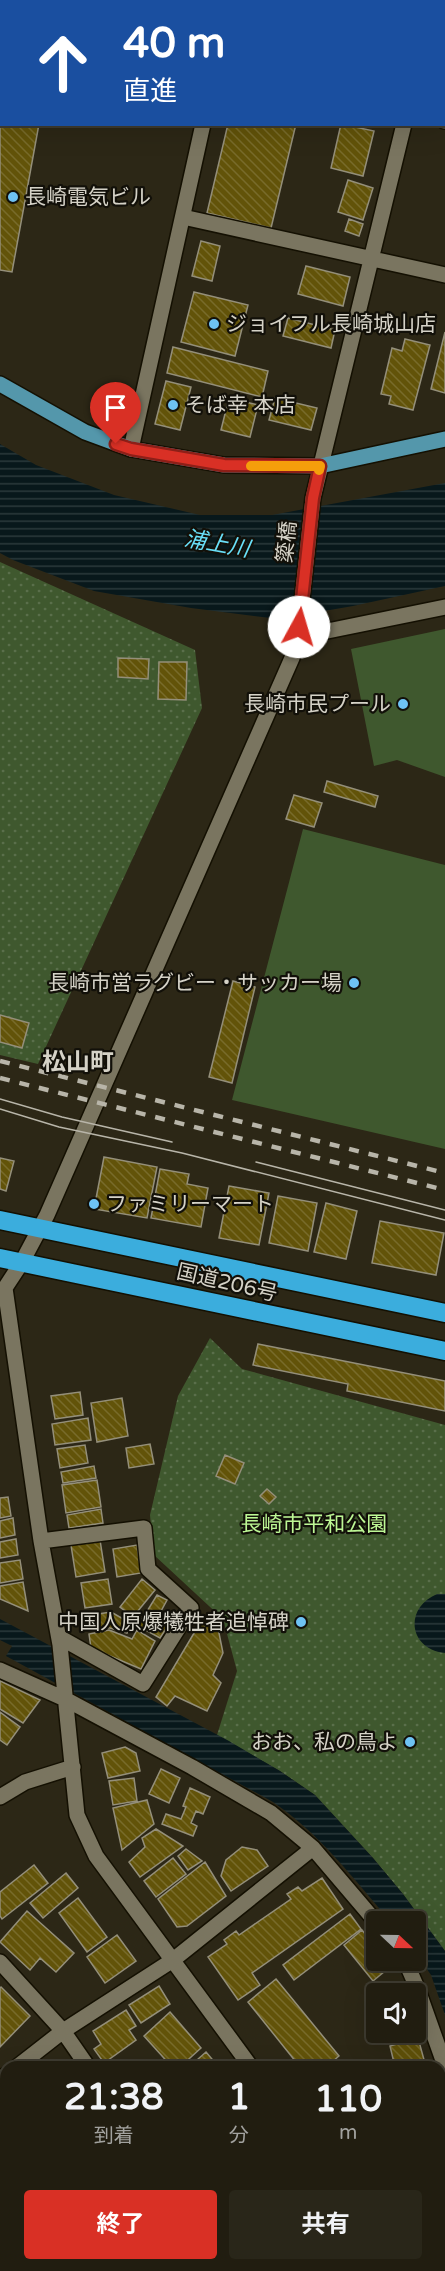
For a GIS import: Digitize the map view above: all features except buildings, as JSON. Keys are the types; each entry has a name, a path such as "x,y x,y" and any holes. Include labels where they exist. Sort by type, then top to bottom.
{"highway":[{"name":"国道206号","path":"0,1220 445,1313"},
{"name":"国道206号","path":"0,1258 445,1351"}],"main road":[{"path":"0,384 85,432 131,449 224,465 320,466 445,440"}],"street":[{"path":"131,449 204,126"},
{"name":"簗橋","path":"247,2061 126,1900 96,1856 77,1815 60,1641 41,1541 5,1288 40,1228 292,658 298,632 313,498 404,126"},
{"path":"183,217 445,275"},
{"path":"298,632 445,607"},
{"path":"41,1541 144,1528 148,1569 191,1608 143,1684 60,1641"},
{"path":"0,1670 67,1698 271,1813 313,1848 367,1911"},
{"path":"0,1797 25,1782 73,1767"},
{"path":"24,2061 63,2031 173,1960 313,1848"},
{"path":"0,1962 63,2031 84,2061"},
{"path":"410,1971 443,2061"}],"green space":[{"path":"0,562 195,650 202,708 38,1064 0,1055"},
{"name":"長崎市民プール","path":"445,629 445,777 397,760 374,766 351,649"},
{"name":"長崎市営ラグビー・サッカー場","path":"303,829 445,865 445,1149 232,1100"},
{"name":"長崎市平和公園","path":"210,1338 242,1369 445,1425 445,1951 426,1925 426,1911 416,1911 373,1858 315,1795 280,1771 217,1735 237,1671 223,1619 154,1555 150,1515 178,1396"}],"water":[{"name":"浦上川","path":"0,444 36,465 114,495 200,515 272,515 445,483 445,586 278,619 191,608 94,591 0,553"},
{"path":"437,1594 445,1594 445,1653 433,1650 424,1644 415,1627 415,1618 419,1609 426,1600"},
{"path":"0,1619 229,1741 280,1771 315,1795 373,1858 416,1911 381,1911 321,1842 273,1802 6,1656 12,1646 0,1640"},
{"path":"426,1925 445,1951 445,2015 431,1975 426,1968"}],"tram line":[{"path":"0,1099 62,1117 172,1142"},
{"path":"0,1109 59,1127 182,1153 445,1220"},
{"path":"256,1162 445,1210"}],"railway":[{"path":"0,1061 445,1173"},
{"path":"0,1078 445,1190"}],"slow traffic":[{"path":"251,466 320,466 319,470"}],"place":[{"name":"長崎電気ビル","path":"13,197"},
{"name":"ジョイフル長崎城山店","path":"214,324"},
{"name":"そば幸 本店","path":"173,405"},
{"name":"長崎市民プール","path":"403,704"},
{"name":"長崎市営ラグビー・サッカー場","path":"354,983"},
{"name":"ファミリーマート","path":"94,1204"},
{"name":"中国人原爆犧牲者追悼碑","path":"301,1622"},
{"name":"おお、私の鳥よ","path":"410,1742"}],"district":[{"name":"松山町","path":"78,1062"}],"route":[{"path":"116,444 131,449 224,465 320,466 313,498 299,627"}]}
